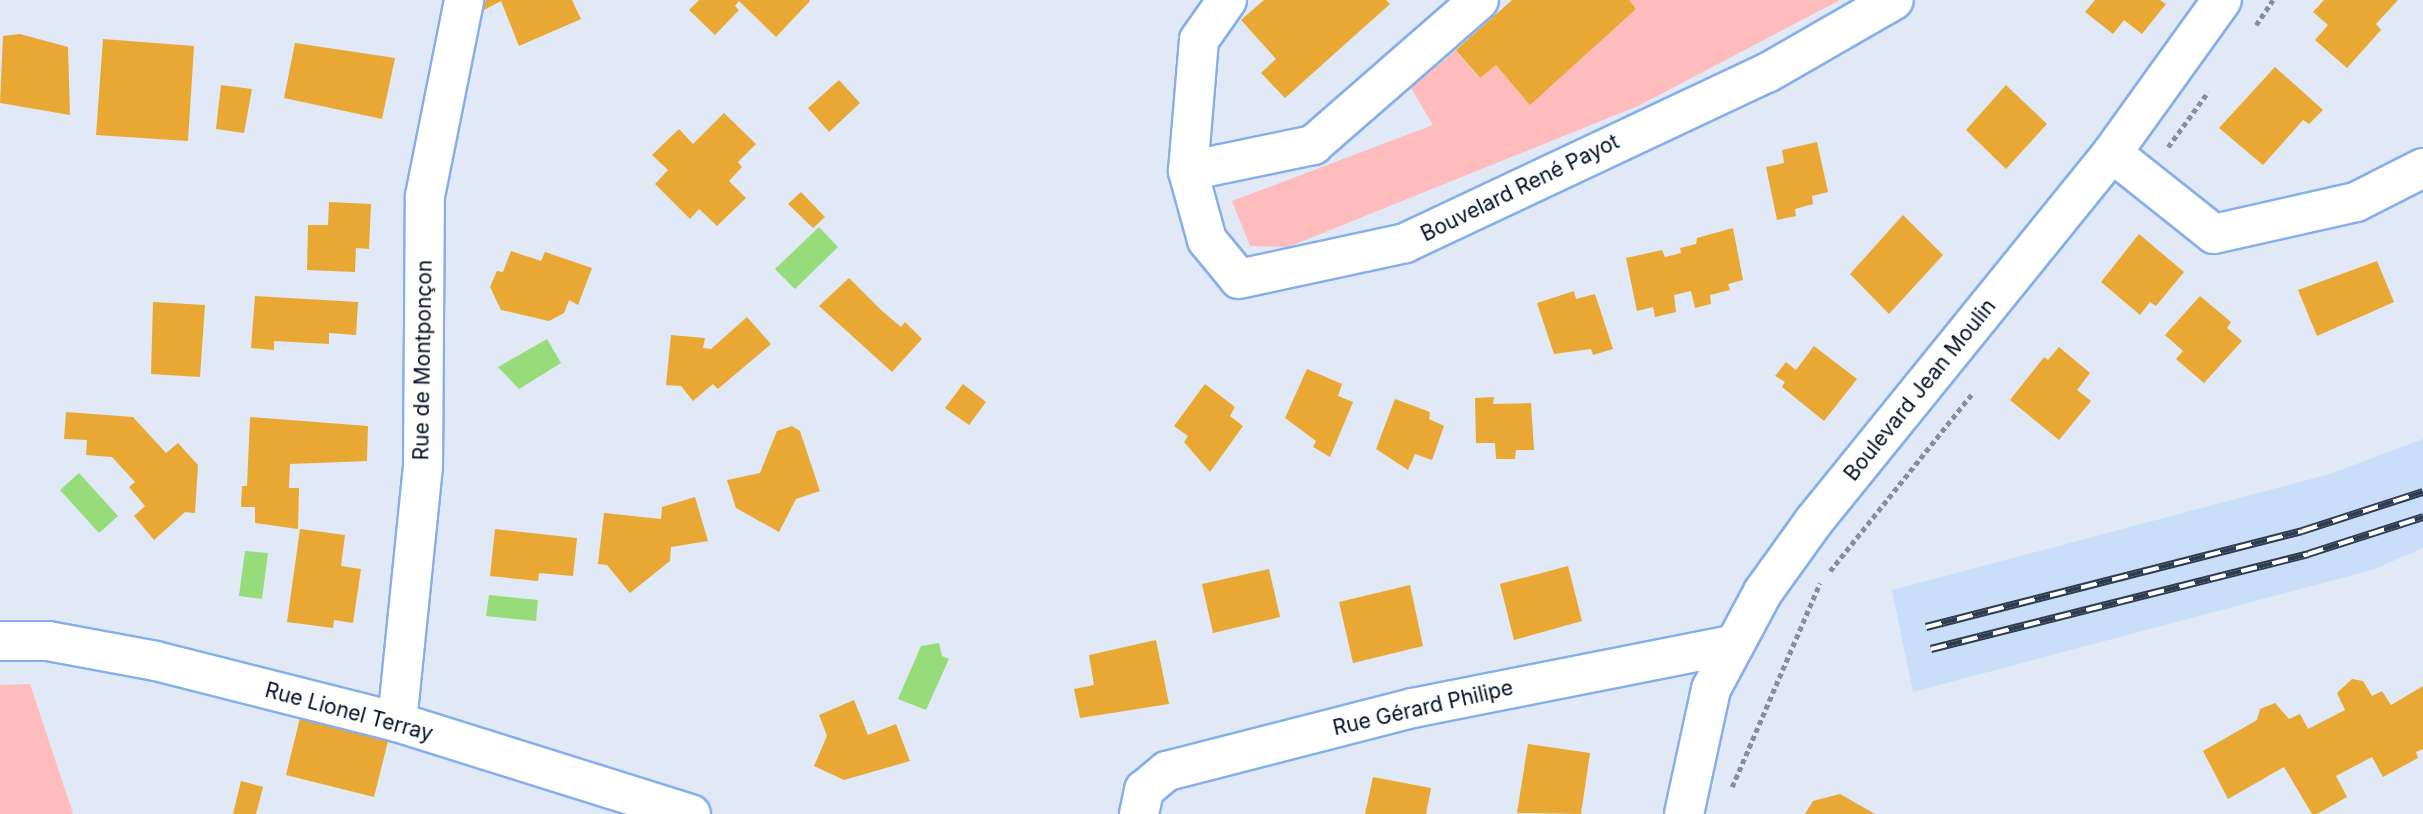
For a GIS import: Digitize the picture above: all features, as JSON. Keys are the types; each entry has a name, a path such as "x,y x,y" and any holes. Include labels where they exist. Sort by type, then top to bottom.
{"street":[{"name":"Rue de Montponçon","path":"397,722 423,467 425,196 464,0"},
{"name":"Bouvelard René Payot","path":"1227,0 1199,40 1188,171 1207,240 1239,279 1405,243 1767,73 1894,0"},
{"path":"1188,171 1313,145 1479,0"},
{"name":"Boulevard Jean Moulin","path":"1684,814 1711,689 1763,592 1814,521 2112,153 2222,0"},
{"path":"2112,153 2214,234 2356,202 2423,168"},
{"name":"Rue Lionel Terray","path":"0,641 48,641 156,661 397,722 670,811"},
{"name":"Rue Gérard Philipe","path":"1139,814 1144,790 1167,771 1413,708 1735,644"}],"path":[{"path":"2250,33 2273,0"},
{"path":"2143,179 2211,88"},
{"path":"1731,789 1819,584 1972,392"}],"shaded area":[{"path":"1629,0 1840,0 1638,106 1288,247 1250,246 1232,201 1433,125 1411,88 1456,50 1479,78 1496,65 1530,104 1636,9"},
{"path":"819,227 838,247 795,289 775,269"},
{"path":"547,339 561,363 519,389 498,367"},
{"path":"2423,439 2423,548 2372,570 1913,692 1892,590 2330,474"},
{"path":"79,473 118,516 99,533 60,490"},
{"path":"245,551 268,553 262,599 239,596"},
{"path":"489,595 538,600 536,621 486,616"},
{"path":"939,643 942,656 949,659 926,710 898,699 921,646"},
{"path":"30,684 73,814 0,814 0,685"}],"building":[{"path":"486,0 572,0 581,19 519,46 501,1 482,11"},
{"path":"699,0 810,1 776,37 739,1 735,6 739,10 715,35 689,10"},
{"path":"1264,0 1386,0 1390,4 1285,98 1261,73 1276,59 1241,20"},
{"path":"1512,0 1629,0 1636,9 1530,105 1496,65 1480,78 1456,50"},
{"path":"2095,0 2160,0 2166,4 2142,34 2124,20 2113,34 2085,12"},
{"path":"2324,0 2398,0 2376,24 2381,30 2347,68 2315,40 2328,25 2313,12"},
{"path":"20,34 68,47 70,115 0,103 3,36"},
{"path":"103,39 194,46 188,141 96,135"},
{"path":"295,43 395,58 382,119 284,98"},
{"path":"2275,67 2323,110 2309,124 2303,120 2263,165 2219,128"},
{"path":"839,80 860,103 829,132 808,108"},
{"path":"221,85 252,89 244,133 216,129"},
{"path":"2006,85 2047,124 2006,169 1966,130"},
{"path":"724,113 756,144 738,162 742,167 729,181 746,198 717,226 699,209 690,219 655,184 668,170 652,155 679,129 693,144"},
{"path":"1817,142 1828,192 1812,196 1813,204 1795,209 1796,216 1777,220 1766,167 1784,163 1782,150"},
{"path":"801,192 825,217 813,228 788,204"},
{"path":"329,202 371,204 369,249 356,248 355,272 307,270 308,225 328,225"},
{"path":"1903,215 1943,255 1889,314 1850,274"},
{"path":"1733,228 1743,280 1728,284 1730,290 1710,295 1711,304 1695,308 1691,291 1674,295 1676,312 1655,317 1653,307 1637,311 1626,258 1662,250 1665,257 1681,253 1680,248 1696,244 1697,238"},
{"path":"2139,234 2184,272 2156,306 2150,302 2140,315 2101,282"},
{"path":"511,251 541,261 545,252 592,268 578,305 569,300 564,313 549,321 501,310 490,287 497,271 503,272"},
{"path":"2377,261 2394,302 2317,336 2298,290"},
{"path":"849,278 901,327 905,322 922,339 892,372 819,306"},
{"path":"1574,291 1576,299 1595,294 1613,349 1593,355 1591,349 1554,354 1537,303"},
{"path":"255,296 358,302 356,335 329,333 329,344 274,341 274,350 251,348"},
{"path":"2200,296 2231,322 2227,328 2242,341 2204,383 2176,359 2183,351 2165,335"},
{"path":"153,302 205,305 200,377 151,374"},
{"path":"747,317 771,344 718,389 713,384 693,401 681,386 666,385 671,335 705,338 703,348 711,349"},
{"path":"1814,346 1857,379 1824,421 1782,387 1785,382 1775,376 1786,362 1796,370"},
{"path":"2059,347 2090,373 2077,390 2091,401 2059,440 2010,400 2044,357 2048,360"},
{"path":"1307,369 1342,384 1338,396 1353,402 1330,457 1313,447 1316,441 1285,418"},
{"path":"963,384 986,402 969,425 945,408"},
{"path":"1205,384 1235,407 1230,416 1243,426 1210,472 1184,442 1188,436 1174,426"},
{"path":"1494,397 1493,404 1531,403 1534,450 1516,450 1515,459 1496,459 1495,443 1476,443 1475,398"},
{"path":"1395,399 1430,412 1429,419 1444,426 1432,460 1415,454 1408,470 1376,449"},
{"path":"66,412 133,417 166,453 178,443 198,465 195,513 185,512 154,540 134,516 145,506 129,487 135,482 112,457 86,455 87,440 64,439"},
{"path":"250,417 368,426 367,461 290,464 289,488 299,488 298,529 255,523 255,507 241,507 242,486 247,486"},
{"path":"792,426 800,431 820,491 796,499 779,532 736,508 727,480 760,473 777,431"},
{"path":"695,497 708,541 671,547 670,561 630,593 607,565 598,564 604,513 661,519 662,507"},
{"path":"300,529 345,535 341,566 361,569 353,623 334,620 333,628 287,622"},
{"path":"495,529 577,538 573,576 539,573 538,581 490,576"},
{"path":"1568,566 1582,621 1514,640 1500,584"},
{"path":"1269,569 1280,617 1213,633 1202,584"},
{"path":"1410,585 1423,646 1353,663 1339,602"},
{"path":"1156,640 1169,704 1080,718 1074,689 1094,685 1089,655"},
{"path":"2352,679 2363,681 2372,696 2382,691 2391,705 2423,686 2423,749 2416,752 2418,758 2383,777 2372,757 2336,776 2347,797 2317,814 2312,814 2284,767 2228,799 2203,751 2257,720 2260,709 2275,703 2289,719 2300,714 2308,729 2345,710 2337,693"},
{"path":"854,700 868,735 896,724 910,761 844,780 814,766 827,736 819,715"},
{"path":"300,718 388,741 374,797 286,775"},
{"path":"1528,744 1590,753 1581,814 1517,813"},
{"path":"1373,777 1431,788 1426,814 1365,814"},
{"path":"241,781 263,787 256,814 233,814"},
{"path":"1840,794 1875,814 1805,814 1813,801"}],"railway":[{"path":"1926,627 2302,531 2423,492"},
{"path":"1931,649 2308,554 2423,517"}]}
